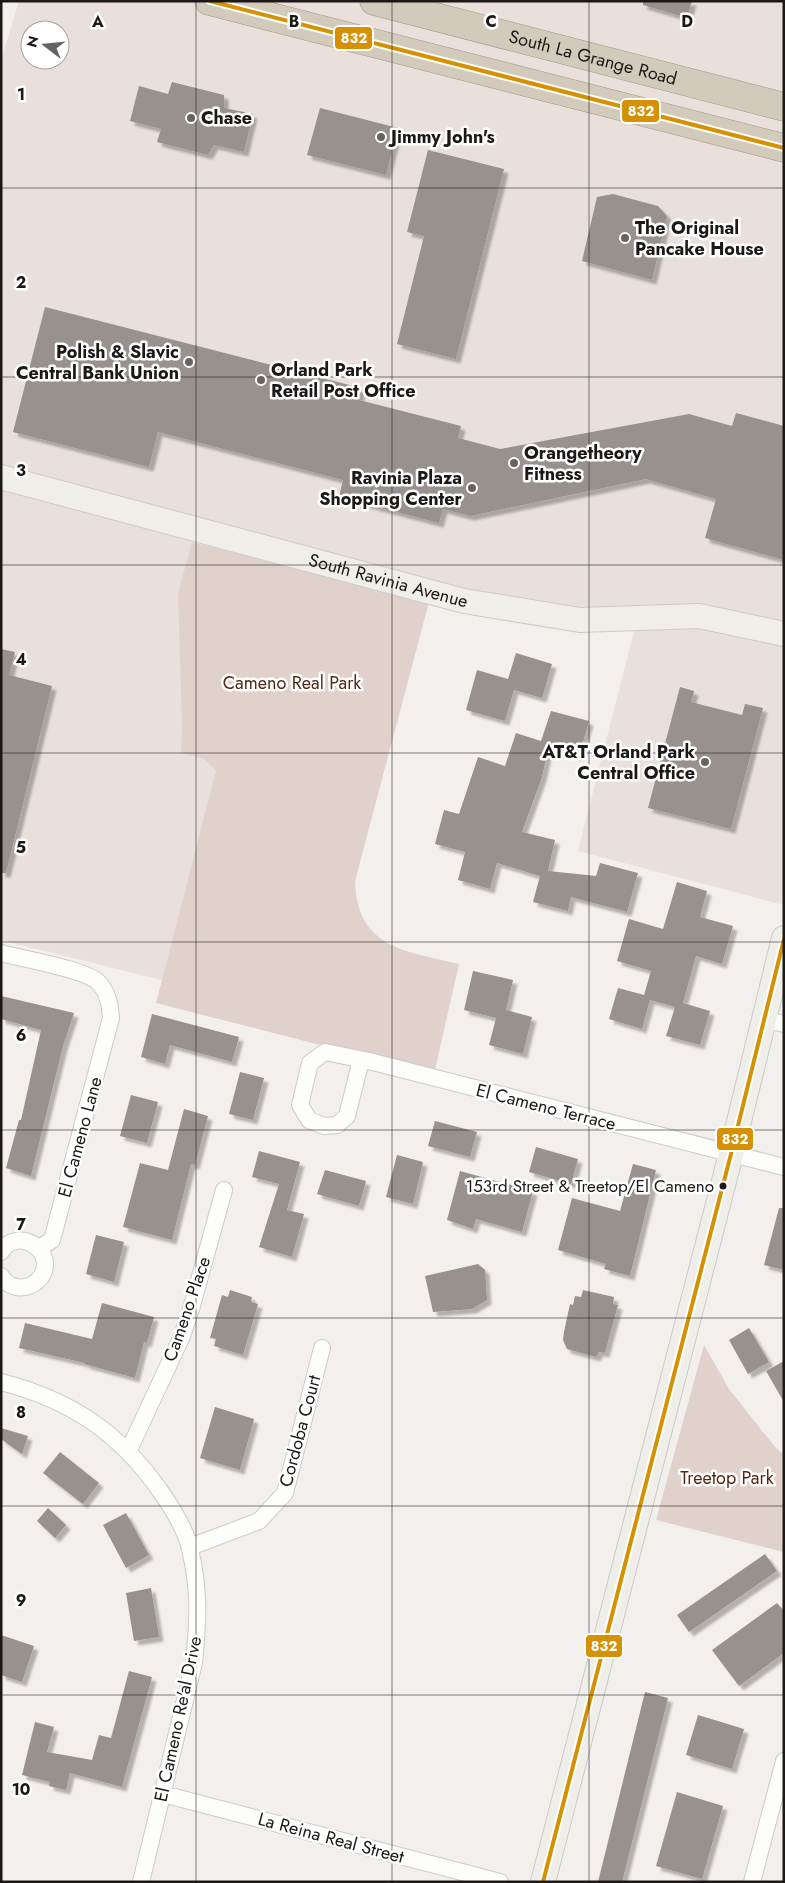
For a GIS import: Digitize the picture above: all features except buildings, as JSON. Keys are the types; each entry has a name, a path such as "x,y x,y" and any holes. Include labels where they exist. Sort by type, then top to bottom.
{"highway":[{"path":"209,1 784,148"},
{"name":"South La Grange Road","path":"374,1 784,107"}],"street":[{"name":"South Ravinia Avenue","path":"1,477 464,601 580,620 699,616 784,634"},
{"path":"543,1882 731,1154 774,1021 784,938"},
{"name":"El Cameno Lane","path":"1,953 80,973 97,982 107,995 110,1005 111,1018 52,1240 39,1248"},
{"name":"El Cameno Terrace","path":"361,1060 347,1116 336,1125 330,1126 324,1126 309,1120 300,1105 310,1063 324,1052 361,1060 784,1168"},
{"name":"Cameno Place","path":"128,1452 182,1336 224,1190"},
{"path":"1,1252 9,1244 25,1241 33,1243 39,1248 45,1262 42,1276 31,1286 16,1287 9,1284 1,1276"},
{"name":"Cordoba Court","path":"190,1547 259,1521 285,1493 322,1348"},
{"name":"El Cameno Re'al Drive","path":"1,1382 27,1389 66,1405 100,1425 152,1479 176,1513 190,1547 198,1596 198,1628 194,1663 140,1882"},
{"path":"752,1882 784,1761"},
{"name":"La Reina Real Street","path":"163,1794 500,1882"}],"shaded area":[{"path":"19,1 784,1 784,630 579,616 213,529 1,472 1,61"},
{"path":"1,484 195,534 192,542 181,753 204,759 216,770 162,980 1,940"},
{"path":"697,620 784,639 784,905 578,851 636,623"}],"green space":[{"name":"Cameno Real Park","path":"192,542 429,602 355,881 358,904 365,921 375,934 403,950 459,964 434,1074 156,1003 216,770 204,759 181,753 182,723 178,594"},
{"name":"Treetop Park","path":"704,1345 729,1389 775,1447 784,1455 784,1552 656,1520"}],"transit line":[{"name":"832","path":"210,1 784,148"},
{"name":"832","path":"543,1882 731,1154 784,939"}],"place":[{"name":"Chase","path":"191,118"},
{"name":"Jimmy John's","path":"381,137"},
{"name":"The Original Pancake House","path":"625,238"},
{"name":"Polish & Slavic Central Bank Union","path":"189,362"},
{"name":"Orland Park Retail Post Office","path":"261,380"},
{"name":"Orangetheory Fitness","path":"514,463"},
{"name":"Ravinia Plaza Shopping Center","path":"472,488"},
{"name":"AT&T Orland Park Central Office","path":"705,762"},
{"name":"153rd Street & Treetop/El Cameno","path":"723,1186"}]}
